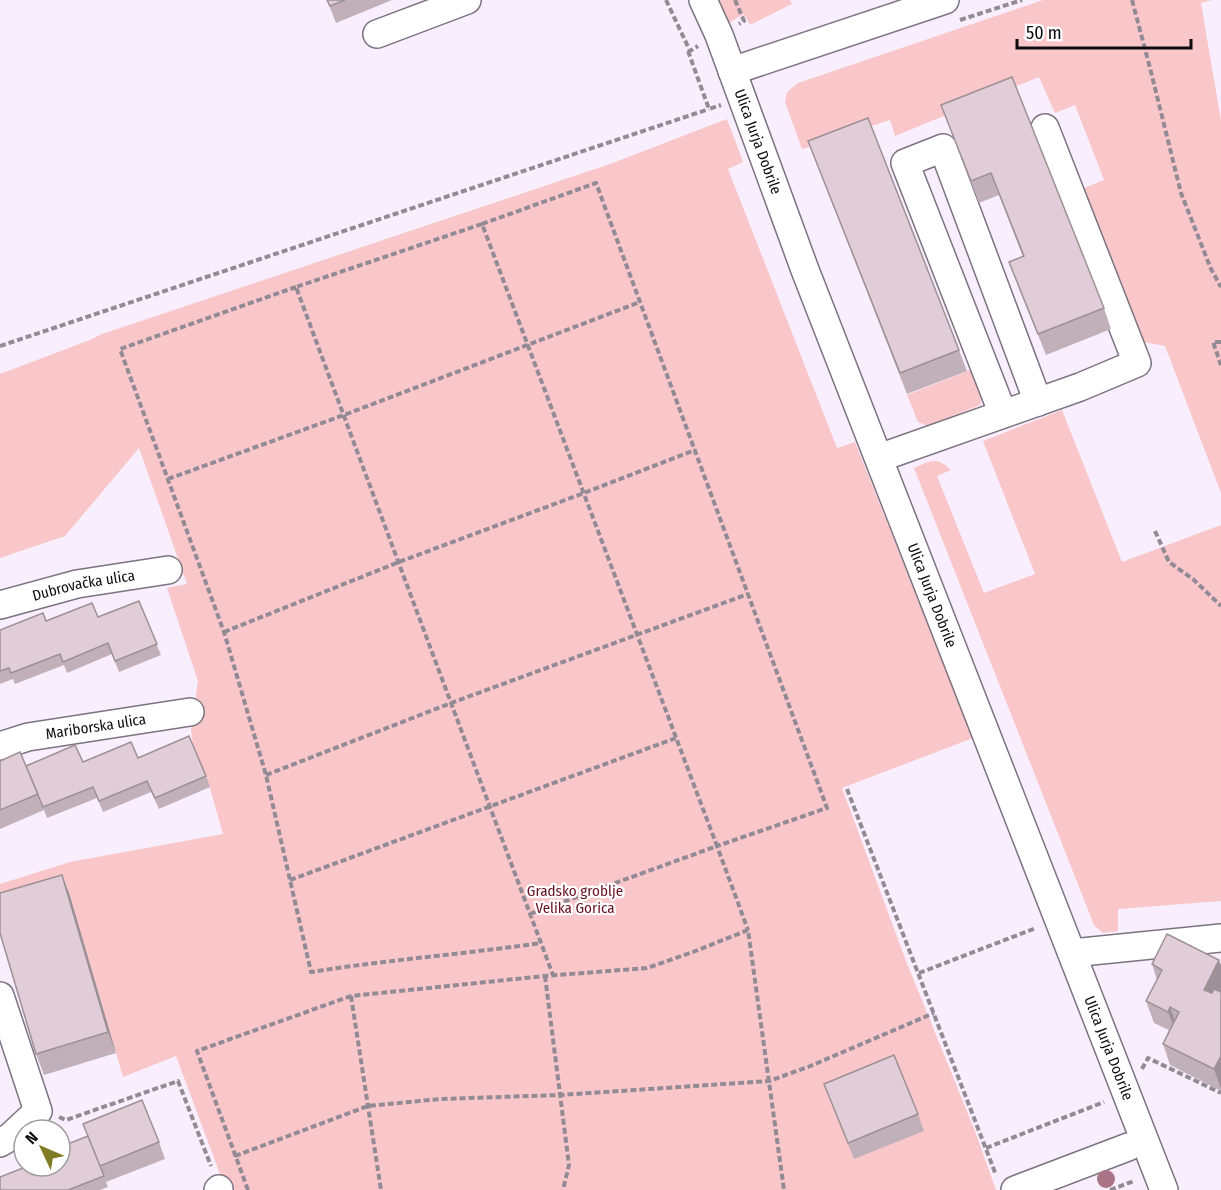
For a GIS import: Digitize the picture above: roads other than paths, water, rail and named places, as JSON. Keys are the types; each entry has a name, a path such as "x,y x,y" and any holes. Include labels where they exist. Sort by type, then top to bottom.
{"street":[{"path":"377,34 467,0"},
{"name":"Ulica Jurja Dobrile","path":"703,0 719,35 805,270 1164,1190"},
{"path":"732,71 940,6"},
{"path":"879,458 1080,387 1137,363 1045,128"},
{"path":"1003,414 905,163 943,148 1038,402"},
{"name":"Dubrovačka ulica","path":"0,605 77,584 168,570"},
{"name":"Mariborska ulica","path":"0,746 28,736 190,712"},
{"path":"1072,953 1221,938"},
{"path":"0,996 38,1111 10,1137 0,1143"},
{"path":"1006,1185 1128,1147"}],"park label":[{"name":"Gradsko groblje Velika Gorica","path":"575,900"}]}
